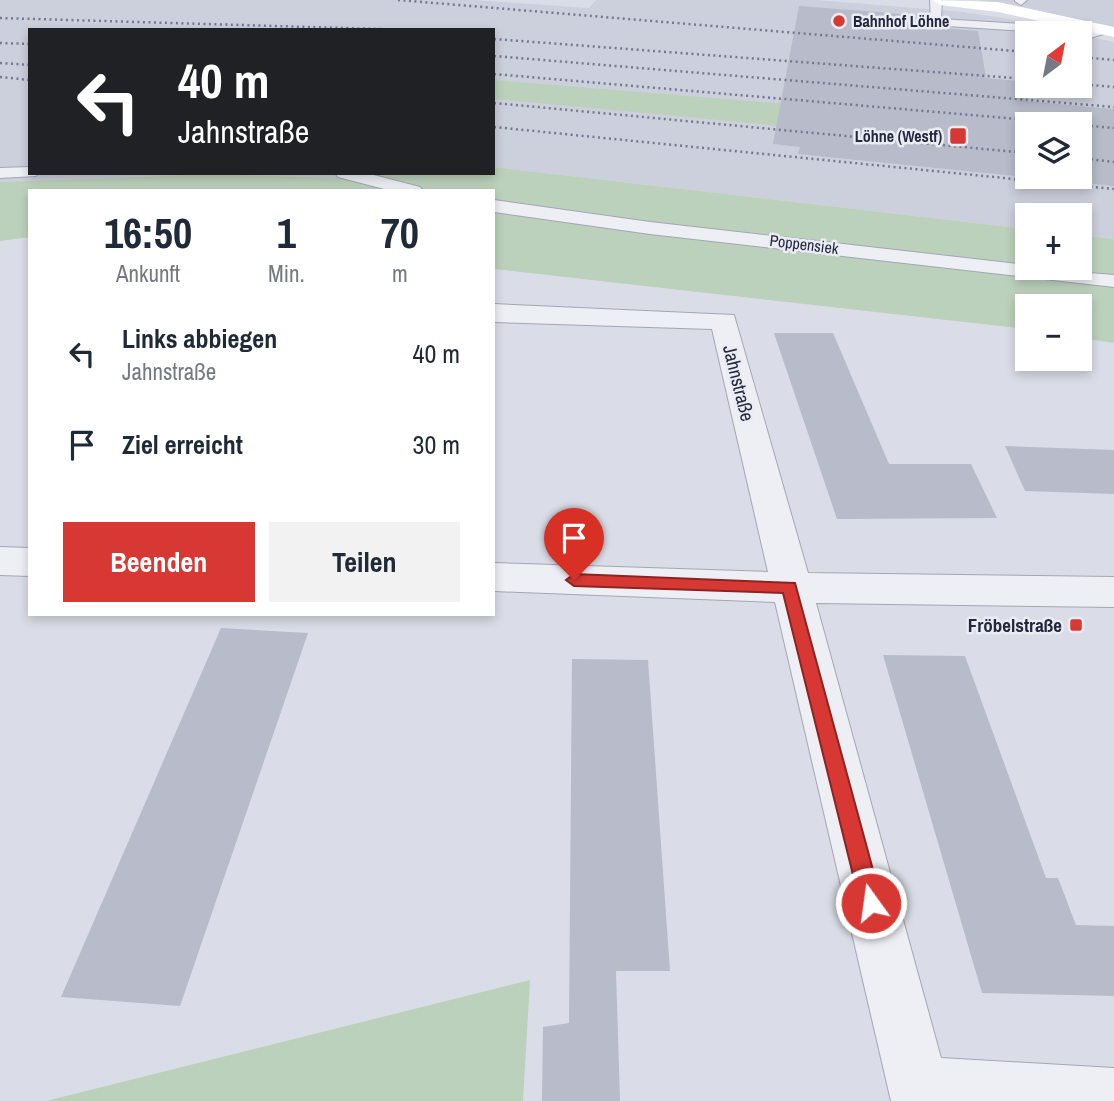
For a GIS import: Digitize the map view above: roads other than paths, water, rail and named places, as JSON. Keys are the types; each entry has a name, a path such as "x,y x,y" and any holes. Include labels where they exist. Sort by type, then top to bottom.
{"main road":[{"path":"938,0 976,2 1109,31"}],"street":[{"name":"Jahnstraße","path":"495,313 724,321 790,587"},
{"path":"0,561 28,562"},
{"path":"495,577 790,587 1114,592"},
{"path":"790,587 920,1094 1114,1099"}],"lane":[{"path":"938,0 935,22 1015,28"},
{"path":"0,173 28,172"},
{"path":"352,175 406,189"},
{"name":"Poppensiek","path":"495,206 1114,281"}],"railway":[{"path":"398,0 1015,51"},
{"path":"0,18 344,28"},
{"path":"495,39 1015,78"},
{"path":"0,43 28,44"},
{"path":"495,56 1114,107"},
{"path":"1092,58 1114,60"},
{"path":"0,63 28,65"},
{"path":"495,74 1015,119"},
{"path":"0,77 28,80"},
{"path":"1092,85 1114,87"},
{"path":"495,103 1015,152"},
{"path":"1092,126 1114,128"},
{"path":"495,127 1114,189"},
{"path":"1092,159 1114,162"}],"place":[{"name":"Bahnhof Löhne","path":"839,21"},
{"name":"Löhne (Westf)","path":"958,136"},
{"name":"Fröbelstraße","path":"1076,625"}]}
